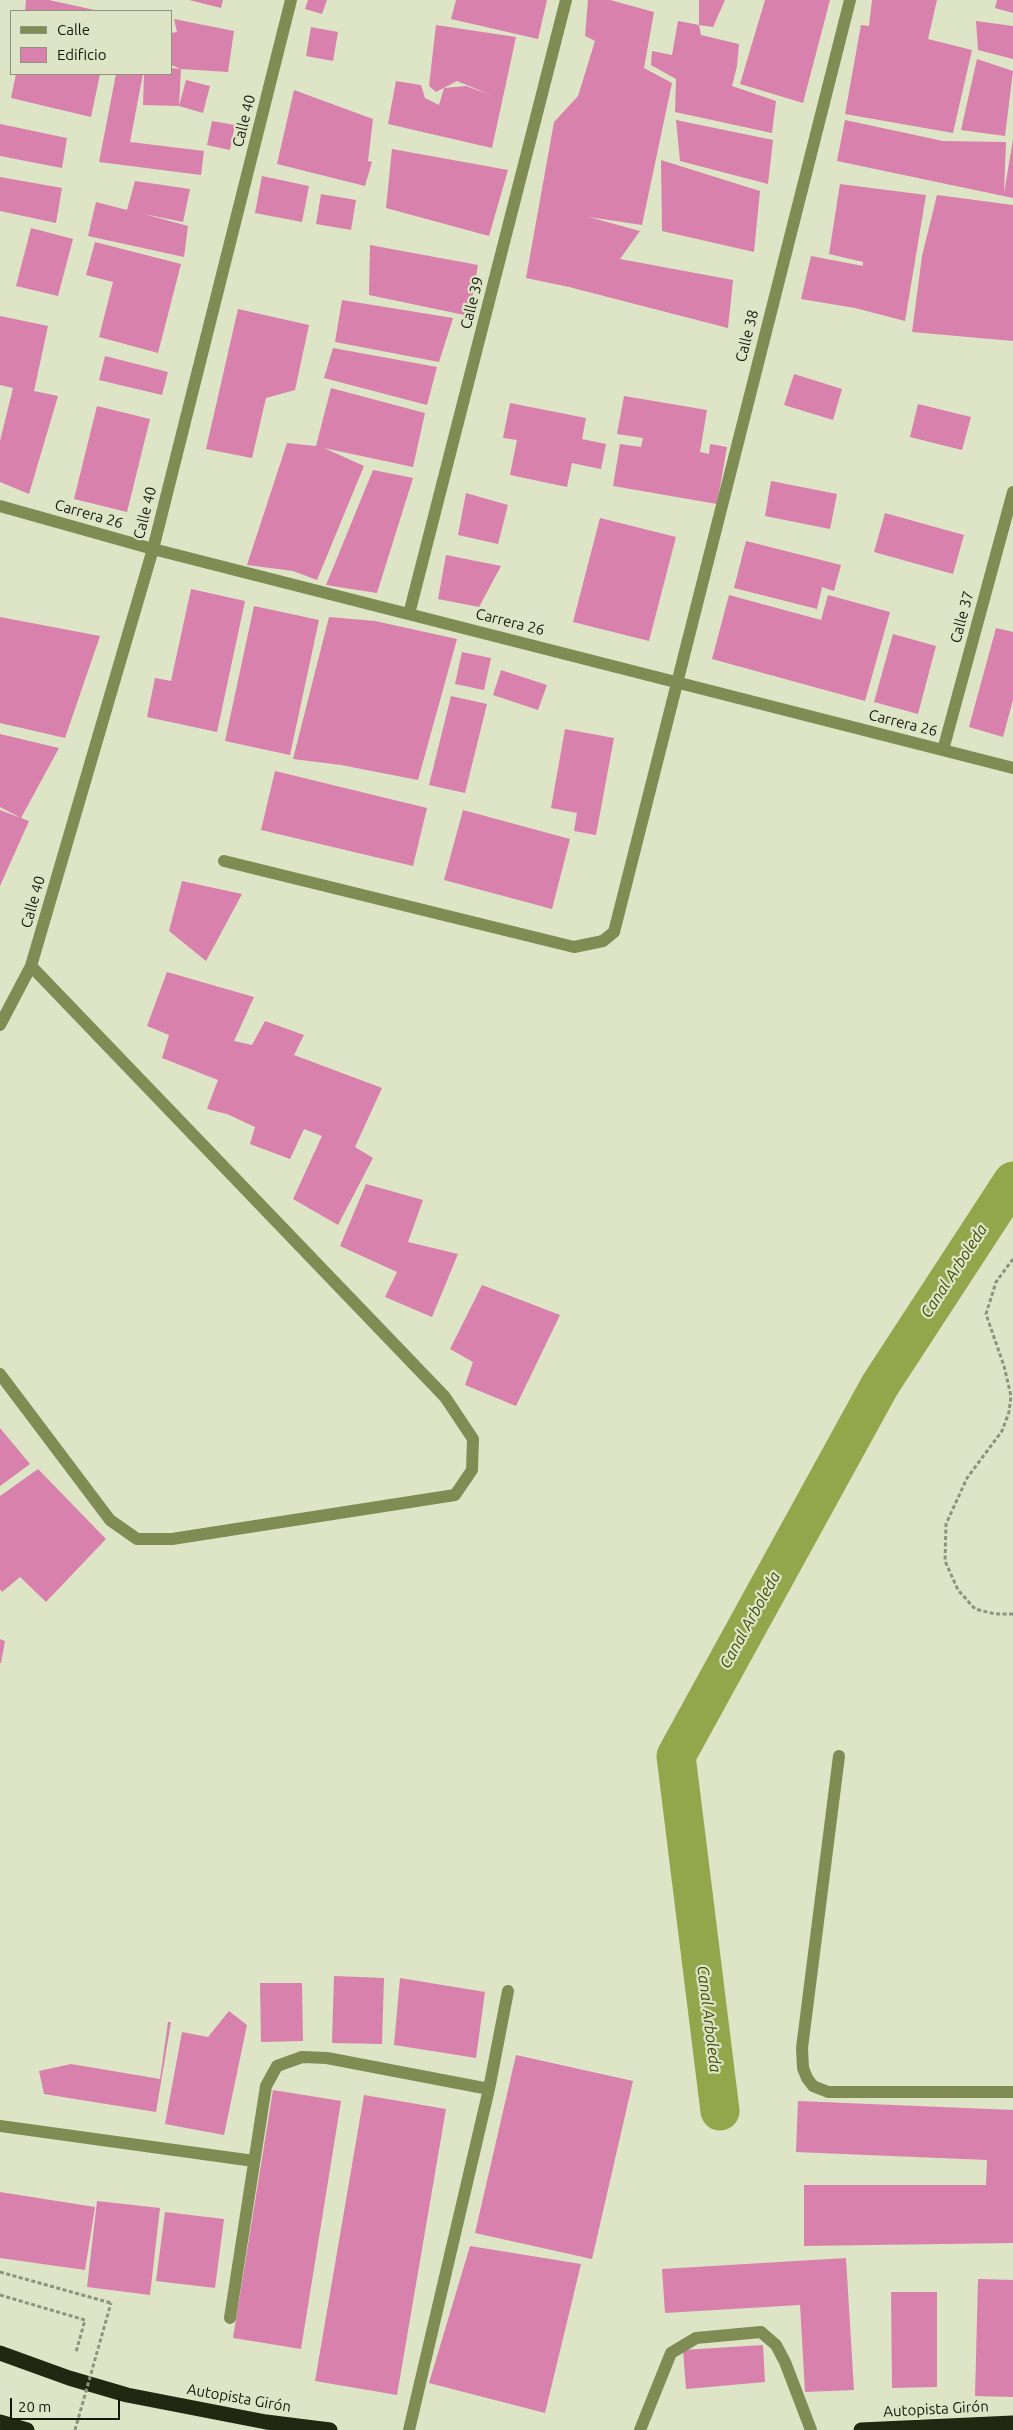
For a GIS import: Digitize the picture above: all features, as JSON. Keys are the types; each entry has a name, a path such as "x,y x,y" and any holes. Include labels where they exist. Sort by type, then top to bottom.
{"highway":[{"name":"Autopista Girón","path":"0,2352 69,2378 146,2398 266,2422 330,2430"},
{"path":"0,2422 27,2430"},
{"name":"Autopista Girón","path":"861,2430 1013,2423"}],"street":[{"name":"Calle 40","path":"0,1025 31,966 153,549 292,0"},
{"name":"Calle 39","path":"409,614 566,0"},
{"name":"Calle 38","path":"224,861 574,947 603,942 614,932 676,681 850,0"},
{"name":"Calle 37","path":"943,750 1013,492"},
{"name":"Carrera 26","path":"0,506 153,549 1013,768"},
{"path":"0,1374 110,1520 137,1539 172,1539 454,1495 472,1470 473,1439 445,1397 31,966"},
{"path":"839,1756 802,2048 803,2068 807,2078 813,2086 828,2092 1013,2092"},
{"path":"409,2430 489,2089 508,1991"},
{"path":"230,2318 266,2086 277,2066 302,2056 327,2058 489,2089"},
{"path":"0,2126 254,2161"},
{"path":"640,2430 671,2353 696,2338 761,2332 776,2344 785,2362 811,2430"}],"path":[{"path":"1013,1258 996,1282 986,1314 1012,1396 1009,1412 1002,1431 967,1478 946,1524 945,1561 958,1590 975,1609 995,1614 1013,1614"},
{"path":"0,2272 111,2303 75,2430"},
{"path":"0,2295 85,2320 69,2378"}],"building":[{"path":"26,0 49,0 94,10 25,10"},
{"path":"189,0 223,0 221,8"},
{"path":"308,0 327,0 322,14 305,9"},
{"path":"456,0 547,0 538,39 451,19"},
{"path":"588,0 610,0 654,12 644,68 672,83 642,225 589,217 640,231 620,259 733,280 728,328 569,287 526,278 554,122 578,96 595,41 585,36"},
{"path":"699,0 725,0 713,27 699,25"},
{"path":"765,0 830,0 803,103 740,84"},
{"path":"872,0 937,0 928,39 972,50 953,133 845,114 861,25 869,26"},
{"path":"997,0 1013,0 1013,13 995,8"},
{"path":"174,19 234,31 228,72 181,69 172,65 172,33 177,32"},
{"path":"678,21 699,25 701,35 739,44 737,66 732,86 776,101 772,133 675,112 676,79 651,65 652,51 672,55"},
{"path":"976,21 1013,26 1013,59 978,50"},
{"path":"436,25 516,37 492,148 388,124 396,81 421,85 425,98 439,105 444,88 466,86 491,95 457,81 436,92 429,86"},
{"path":"311,27 338,32 333,61 306,56"},
{"path":"977,59 1013,71 1005,136 961,130"},
{"path":"172,68 181,69 179,106 143,105 144,75 172,75"},
{"path":"16,75 100,75 91,117 11,98"},
{"path":"116,75 143,75 130,142 204,151 201,175 99,162"},
{"path":"186,80 210,86 203,113 179,106"},
{"path":"294,90 373,119 368,161 372,162 365,186 277,164"},
{"path":"676,120 773,140 768,184 680,161"},
{"path":"845,120 943,141 1006,142 1004,193 1013,139 1013,198 837,161"},
{"path":"212,121 235,125 230,150 207,145"},
{"path":"0,124 67,138 62,168 0,156"},
{"path":"392,149 508,170 489,236 386,208"},
{"path":"661,160 760,191 754,252 662,231"},
{"path":"262,176 309,186 302,222 255,213"},
{"path":"0,177 62,188 56,223 0,211"},
{"path":"135,181 190,189 183,222 144,214 188,226 184,257 88,236 96,202 127,210"},
{"path":"840,184 926,195 905,321 855,308 801,299 811,256 863,266 863,262 829,254"},
{"path":"321,194 356,200 351,230 316,224"},
{"path":"937,195 1013,205 1013,341 912,332 922,256"},
{"path":"31,228 73,239 58,296 16,286"},
{"path":"95,242 181,264 158,353 99,337 113,282 86,275"},
{"path":"370,245 478,265 469,316 369,295"},
{"path":"342,300 453,318 439,362 335,342"},
{"path":"238,309 309,325 295,390 266,398 252,458 206,449"},
{"path":"0,316 48,326 34,391 58,396 29,494 0,482 0,441 13,388 0,385"},
{"path":"333,348 437,367 427,405 324,378"},
{"path":"105,356 168,372 162,395 99,380"},
{"path":"794,374 842,389 833,420 784,405"},
{"path":"331,388 425,413 413,467 324,448 364,466 317,580 293,571 247,565 287,443 316,446"},
{"path":"624,396 707,410 700,452 709,454 710,444 727,447 717,504 613,486 620,444 641,447 643,438 617,434"},
{"path":"510,403 586,418 582,439 606,444 601,469 572,463 567,487 510,475 517,440 503,438"},
{"path":"918,404 971,417 962,450 910,437"},
{"path":"97,406 150,419 127,512 74,499"},
{"path":"373,470 413,478 377,593 326,585"},
{"path":"771,481 837,494 830,529 765,516"},
{"path":"466,493 508,505 498,544 458,535"},
{"path":"885,513 964,535 953,574 874,552"},
{"path":"600,518 676,537 649,641 573,622"},
{"path":"746,541 841,565 834,591 822,587 817,609 734,588"},
{"path":"446,555 501,566 479,607 438,599"},
{"path":"191,589 245,601 217,732 147,717 155,678 171,681"},
{"path":"729,595 821,620 828,595 890,612 865,701 712,659"},
{"path":"254,606 319,620 290,755 225,741"},
{"path":"0,617 100,636 65,738 0,723"},
{"path":"329,617 375,621 457,639 418,780 341,765 293,759"},
{"path":"996,628 1013,632 1013,700 1003,737 969,727"},
{"path":"893,634 936,646 918,714 874,702"},
{"path":"462,652 491,658 484,690 455,684"},
{"path":"501,670 547,685 538,710 493,695"},
{"path":"451,696 487,704 465,793 429,785"},
{"path":"565,729 614,738 596,835 574,831 577,813 551,808"},
{"path":"0,734 59,748 21,818 0,807"},
{"path":"275,771 427,808 413,866 261,830"},
{"path":"0,810 29,821 0,886"},
{"path":"463,810 570,839 552,909 444,880"},
{"path":"182,881 242,894 206,961 169,931"},
{"path":"167,972 254,997 234,1041 252,1045 265,1021 304,1035 294,1055 382,1088 355,1147 373,1158 338,1225 293,1199 322,1136 304,1129 290,1159 250,1144 255,1127 227,1114 207,1109 218,1080 162,1058 169,1035 147,1026"},
{"path":"366,1184 423,1200 408,1242 458,1254 432,1317 385,1297 397,1272 340,1246"},
{"path":"482,1285 560,1315 516,1406 465,1385 473,1362 450,1349"},
{"path":"0,1428 30,1464 0,1486"},
{"path":"38,1469 106,1539 46,1602 20,1577 2,1592 0,1589 0,1496"},
{"path":"0,1639 5,1641 1,1663 0,1663"},
{"path":"334,1976 384,1978 382,2044 332,2043"},
{"path":"400,1978 485,1992 476,2058 394,2045"},
{"path":"260,1983 302,1983 303,2041 261,2042"},
{"path":"229,2011 247,2025 224,2135 165,2124 182,2032 208,2037"},
{"path":"168,2022 171,2022 156,2112 44,2094 39,2071 71,2064 160,2079"},
{"path":"516,2055 633,2081 592,2259 475,2233"},
{"path":"273,2090 341,2101 301,2349 233,2338"},
{"path":"364,2095 446,2109 397,2395 315,2381"},
{"path":"798,2101 1013,2110 1013,2243 804,2246 804,2185 986,2185 987,2160 796,2152"},
{"path":"0,2192 95,2207 85,2270 0,2258"},
{"path":"97,2201 160,2208 150,2295 87,2287"},
{"path":"165,2212 224,2219 215,2288 156,2281"},
{"path":"470,2246 581,2264 545,2413 429,2383"},
{"path":"846,2258 854,2390 805,2392 800,2305 665,2313 662,2269"},
{"path":"978,2279 1013,2280 1013,2397 975,2396"},
{"path":"891,2292 937,2292 937,2387 892,2388"},
{"path":"763,2345 765,2382 686,2389 683,2350"}],"waterway":[{"name":"Canal Arboleda","path":"720,2111 676,1756 880,1385 1013,1181"}]}
